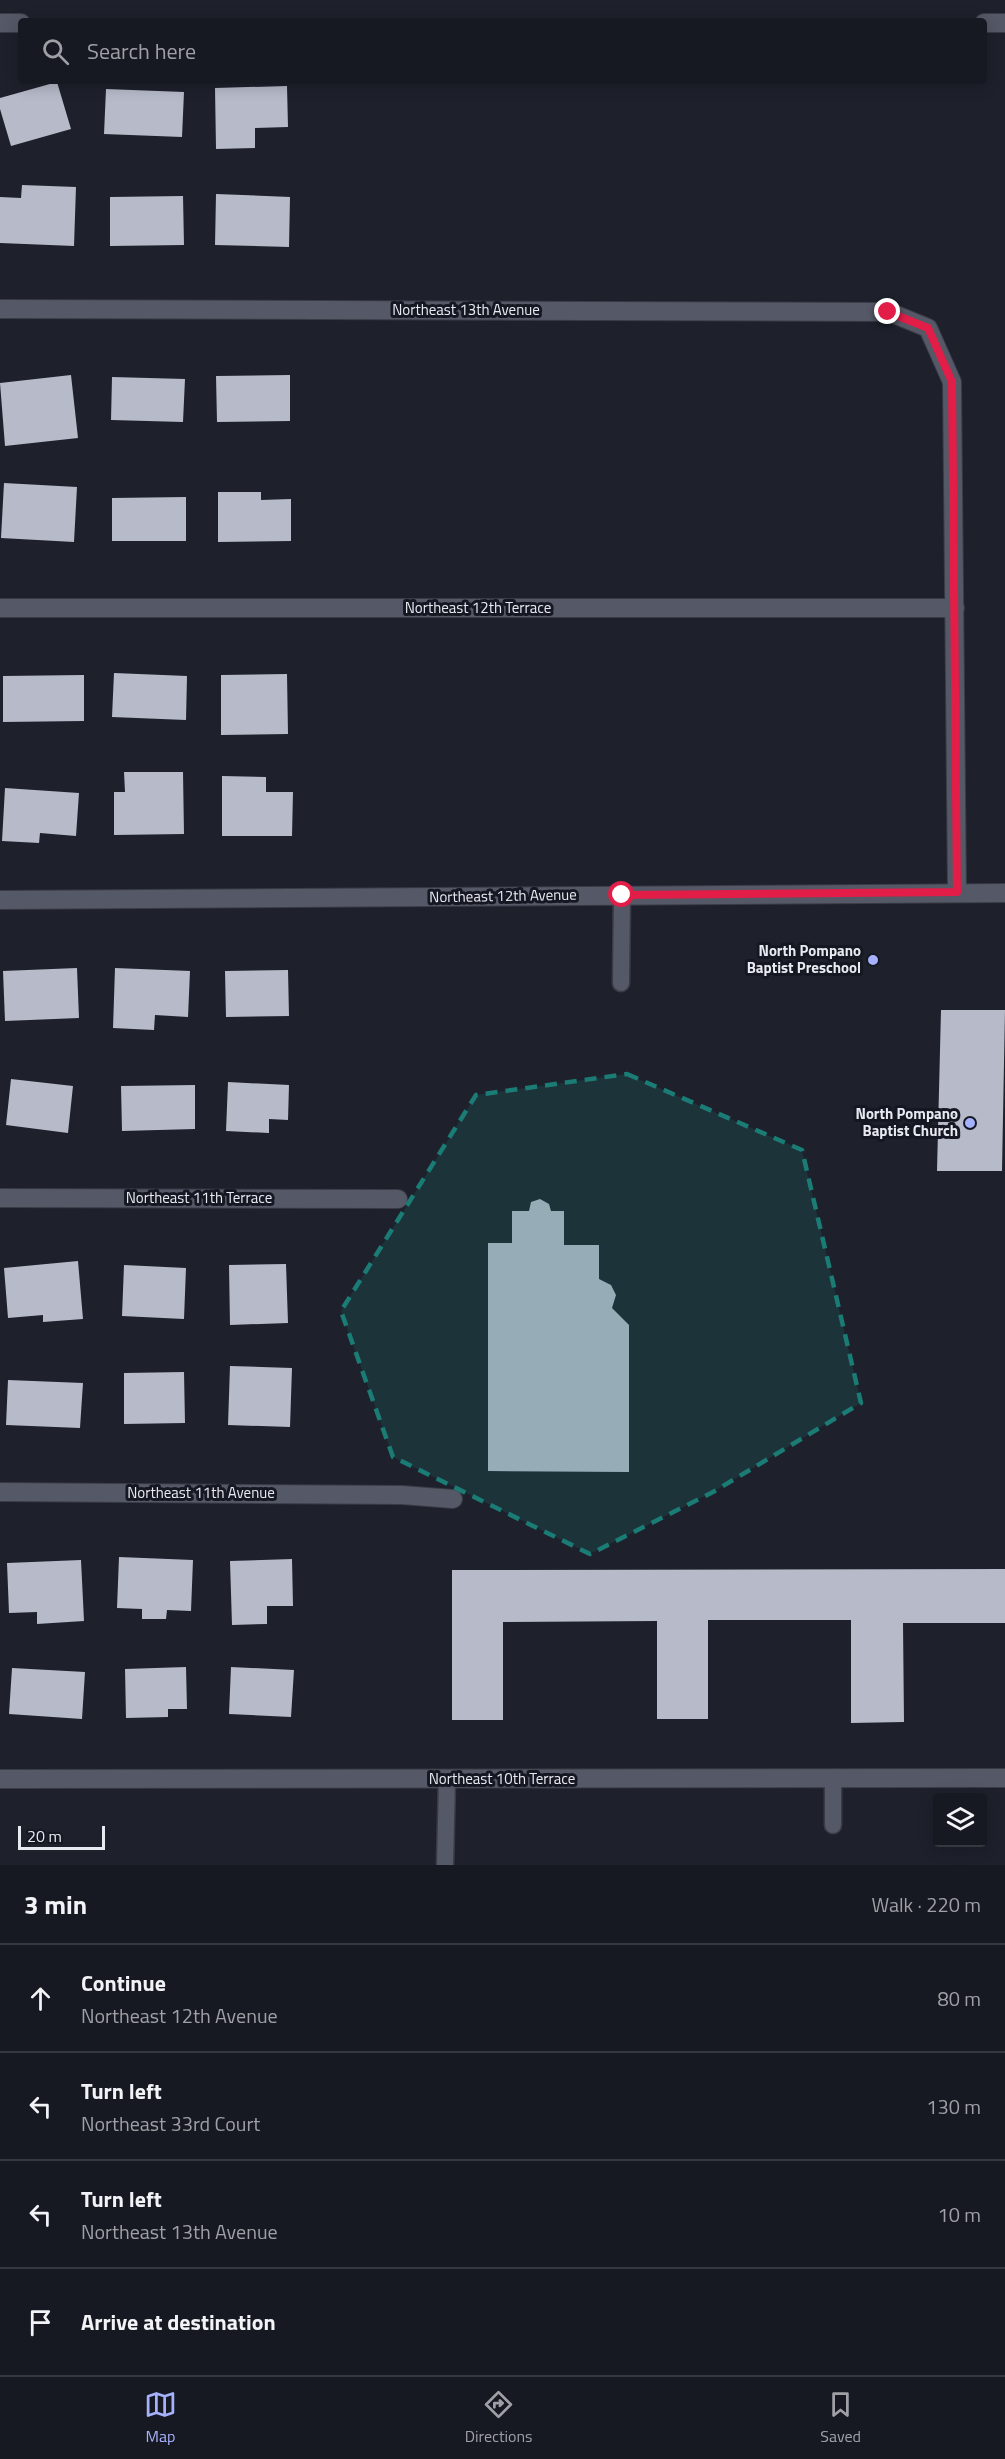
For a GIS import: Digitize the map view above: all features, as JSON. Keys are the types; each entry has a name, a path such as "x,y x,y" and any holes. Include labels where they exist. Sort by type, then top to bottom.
{"street":[{"path":"0,23 18,23"},
{"path":"987,23 1005,23"},
{"name":"Northeast 13th Avenue","path":"0,309 888,312 928,328 952,382 955,608"},
{"name":"Northeast 12th Terrace","path":"0,608 955,608"},
{"path":"955,608 957,892"},
{"name":"Northeast 12th Avenue","path":"0,900 1005,892"},
{"name":"Northeast 11th Terrace","path":"0,1198 398,1199"},
{"name":"Northeast 11th Avenue","path":"0,1492 402,1495 453,1499"},
{"name":"Northeast 10th Terrace","path":"0,1779 1005,1778"}],"lane":[{"path":"621,983 622,895"},
{"path":"833,1778 833,1825"},
{"path":"445,1865 447,1779"}],"highlighted area":[{"path":"627,1074 802,1150 861,1403 713,1492 590,1554 393,1457 341,1311 476,1095"}],"building":[{"path":"50,84 58,84 71,129 11,146 0,109 0,98"},
{"path":"287,86 288,127 255,128 255,148 216,149 215,88"},
{"path":"106,89 184,92 182,137 104,134"},
{"path":"22,185 76,187 74,246 0,243 0,197 21,198"},
{"path":"216,194 290,197 289,247 215,245"},
{"path":"183,196 184,245 110,246 110,197"},
{"path":"71,375 78,438 5,446 0,383"},
{"path":"290,375 290,421 217,422 216,376"},
{"path":"112,377 185,379 183,422 111,420"},
{"path":"4,483 77,487 74,542 1,538"},
{"path":"218,492 261,492 261,500 291,499 291,541 218,542"},
{"path":"186,497 186,541 112,541 112,498"},
{"path":"114,673 187,676 186,720 112,717"},
{"path":"287,674 288,734 221,735 221,675"},
{"path":"84,675 84,721 3,722 3,676"},
{"path":"124,772 183,772 184,834 114,835 114,792 125,792"},
{"path":"222,776 266,777 266,792 293,792 292,836 222,836"},
{"path":"5,788 79,793 76,836 40,833 39,843 2,841"},
{"path":"77,968 79,1018 5,1021 3,971"},
{"path":"115,968 190,971 188,1017 155,1015 154,1030 113,1028"},
{"path":"288,970 289,1016 226,1017 225,971"},
{"name":"North Pompano Baptist Church","path":"941,1010 1005,1010 1002,1171 937,1171"},
{"path":"11,1079 73,1086 68,1133 6,1125"},
{"path":"228,1082 289,1085 288,1120 269,1119 269,1133 226,1131"},
{"path":"195,1085 195,1129 122,1131 121,1086"},
{"path":"540,1199 549,1204 551,1211 564,1211 564,1245 599,1245 599,1279 611,1285 616,1295 612,1308 629,1325 629,1472 488,1471 488,1243 512,1243 512,1211 529,1211 531,1202"},
{"path":"78,1261 83,1319 43,1322 43,1315 8,1318 4,1268"},
{"path":"286,1264 288,1323 230,1325 229,1265"},
{"path":"124,1265 186,1268 184,1319 122,1316"},
{"path":"230,1366 292,1368 290,1427 228,1425"},
{"path":"184,1372 185,1423 124,1424 124,1373"},
{"path":"8,1380 83,1383 80,1428 6,1425"},
{"path":"119,1557 193,1560 191,1611 167,1610 166,1619 142,1619 142,1609 117,1608"},
{"path":"292,1559 293,1606 267,1606 267,1624 232,1625 230,1561"},
{"path":"81,1560 84,1621 37,1624 37,1612 9,1613 7,1563"},
{"path":"1005,1569 1005,1623 903,1623 904,1722 851,1723 851,1620 708,1620 708,1719 657,1719 657,1621 503,1622 503,1720 452,1720 452,1570"},
{"path":"186,1667 187,1709 168,1709 168,1717 126,1718 125,1669"},
{"path":"231,1667 294,1670 291,1717 229,1714"},
{"path":"12,1668 85,1672 82,1719 9,1714"}],"place":[{"name":"North Pompano Baptist Preschool","path":"873,960"},
{"name":"North Pompano Baptist Church","path":"970,1123"}],"route":[{"path":"622,895 957,892 952,382 928,328 888,312"}]}
